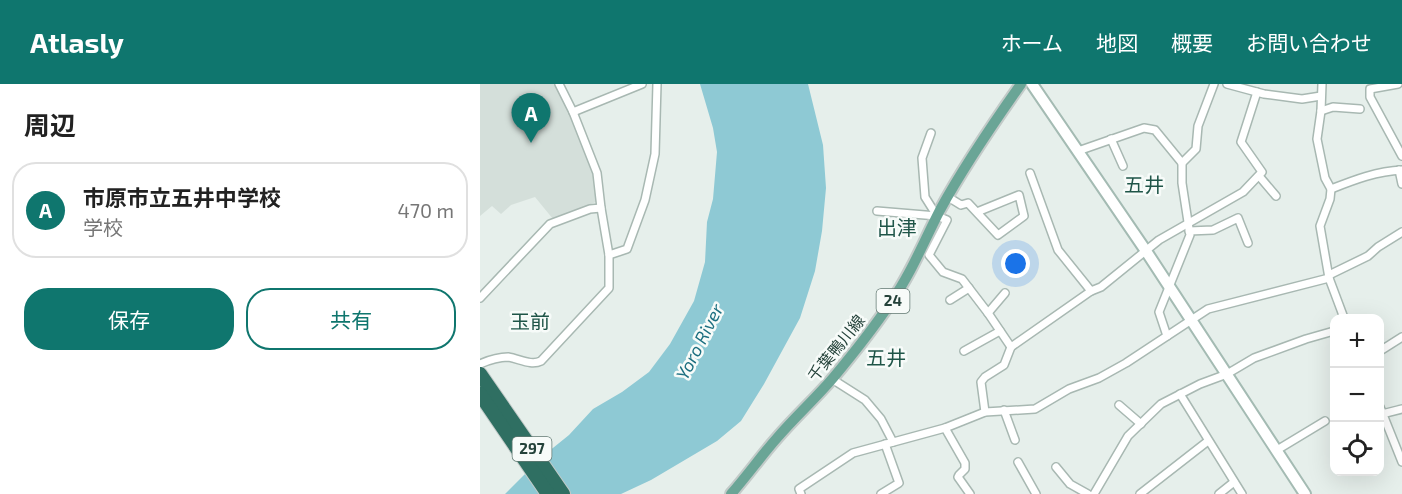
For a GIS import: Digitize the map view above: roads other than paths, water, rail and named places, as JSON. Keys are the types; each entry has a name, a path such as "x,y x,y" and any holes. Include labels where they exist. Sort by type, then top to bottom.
{"highway":[{"name":"297","path":"480,374 496,407 548,494"},
{"name":"297","path":"480,394 496,407 563,494"}],"main road":[{"name":"千葉鴨川線","path":"731,494 776,438 832,379 893,301 937,216 969,161 1021,84"}],"street":[{"path":"480,364 503,357 533,363 541,361 609,288 609,255 597,173 573,112 559,84"},
{"path":"573,112 642,84"},
{"path":"609,255 627,249 645,200 655,154 657,84"},
{"path":"1032,84 1192,320 1305,494"},
{"path":"1182,163 1196,149 1198,126 1214,84"},
{"path":"1227,84 1257,92 1302,99 1321,96"},
{"path":"1322,84 1322,111 1317,139 1325,178 1331,189 1330,199 1320,226 1329,276 1343,314"},
{"path":"1398,84 1370,89 1370,97 1402,156"},
{"path":"985,412 981,382 1004,365 1011,347 1091,291 1101,287 1159,240 1189,228 1243,192 1259,176 1262,172 1241,142 1257,92"},
{"path":"1322,111 1333,108 1359,109"},
{"path":"1078,151 1142,128 1155,130 1182,163 1182,183 1190,235 1159,312 1167,336"},
{"path":"932,133 922,158 925,197 937,216"},
{"path":"1111,139 1123,165"},
{"path":"1331,189 1359,178 1401,170 1402,184"},
{"path":"1030,173 1058,250 1091,291"},
{"path":"1259,176 1276,196"},
{"path":"948,197 961,205 968,203 976,212 998,236 1024,216 1019,195 976,212"},
{"path":"480,298 550,224 590,209 601,208"},
{"path":"876,211 937,216 947,220 929,255 943,272 962,279 1011,347"},
{"path":"1189,228 1213,230 1238,218 1248,243"},
{"path":"801,494 799,489 853,453 945,428 985,412 1035,409 1069,389 1099,378 1126,363 1208,309 1329,276 1368,256 1402,232"},
{"path":"950,300 969,288"},
{"path":"988,314 1005,293"},
{"path":"964,351 1000,331"},
{"path":"1056,467 1070,484 1093,494 1128,436 1161,404 1200,384 1227,374 1254,358 1330,332"},
{"path":"1384,348 1402,337"},
{"path":"832,379 865,400 881,418 893,442"},
{"path":"1180,394 1242,494"},
{"path":"1119,405 1141,424"},
{"path":"1384,410 1402,409"},
{"path":"1004,410 1016,440"},
{"path":"1384,417 1402,462"},
{"path":"1277,450 1325,421"},
{"path":"945,428 964,463 965,469 958,477 970,494"},
{"path":"1140,494 1208,441"},
{"path":"881,494 899,483 885,444"},
{"path":"1018,462 1036,494"},
{"path":"1219,494 1234,482"}],"water":[{"name":"Yoro River","path":"700,84 808,84 823,145 826,188 815,271 800,318 741,421 717,441 651,480 621,494 505,494 543,456 569,435 593,409 622,392 649,372 670,344 694,301 705,262 707,222 713,199 717,152 713,128"}],"place":[{"name":"市原市立五井中学校","path":"531,143"}],"district":[{"name":"五井","path":"1144,185"},
{"name":"出津","path":"897,228"},
{"name":"玉前","path":"530,322"},
{"name":"五井","path":"886,358"}]}
